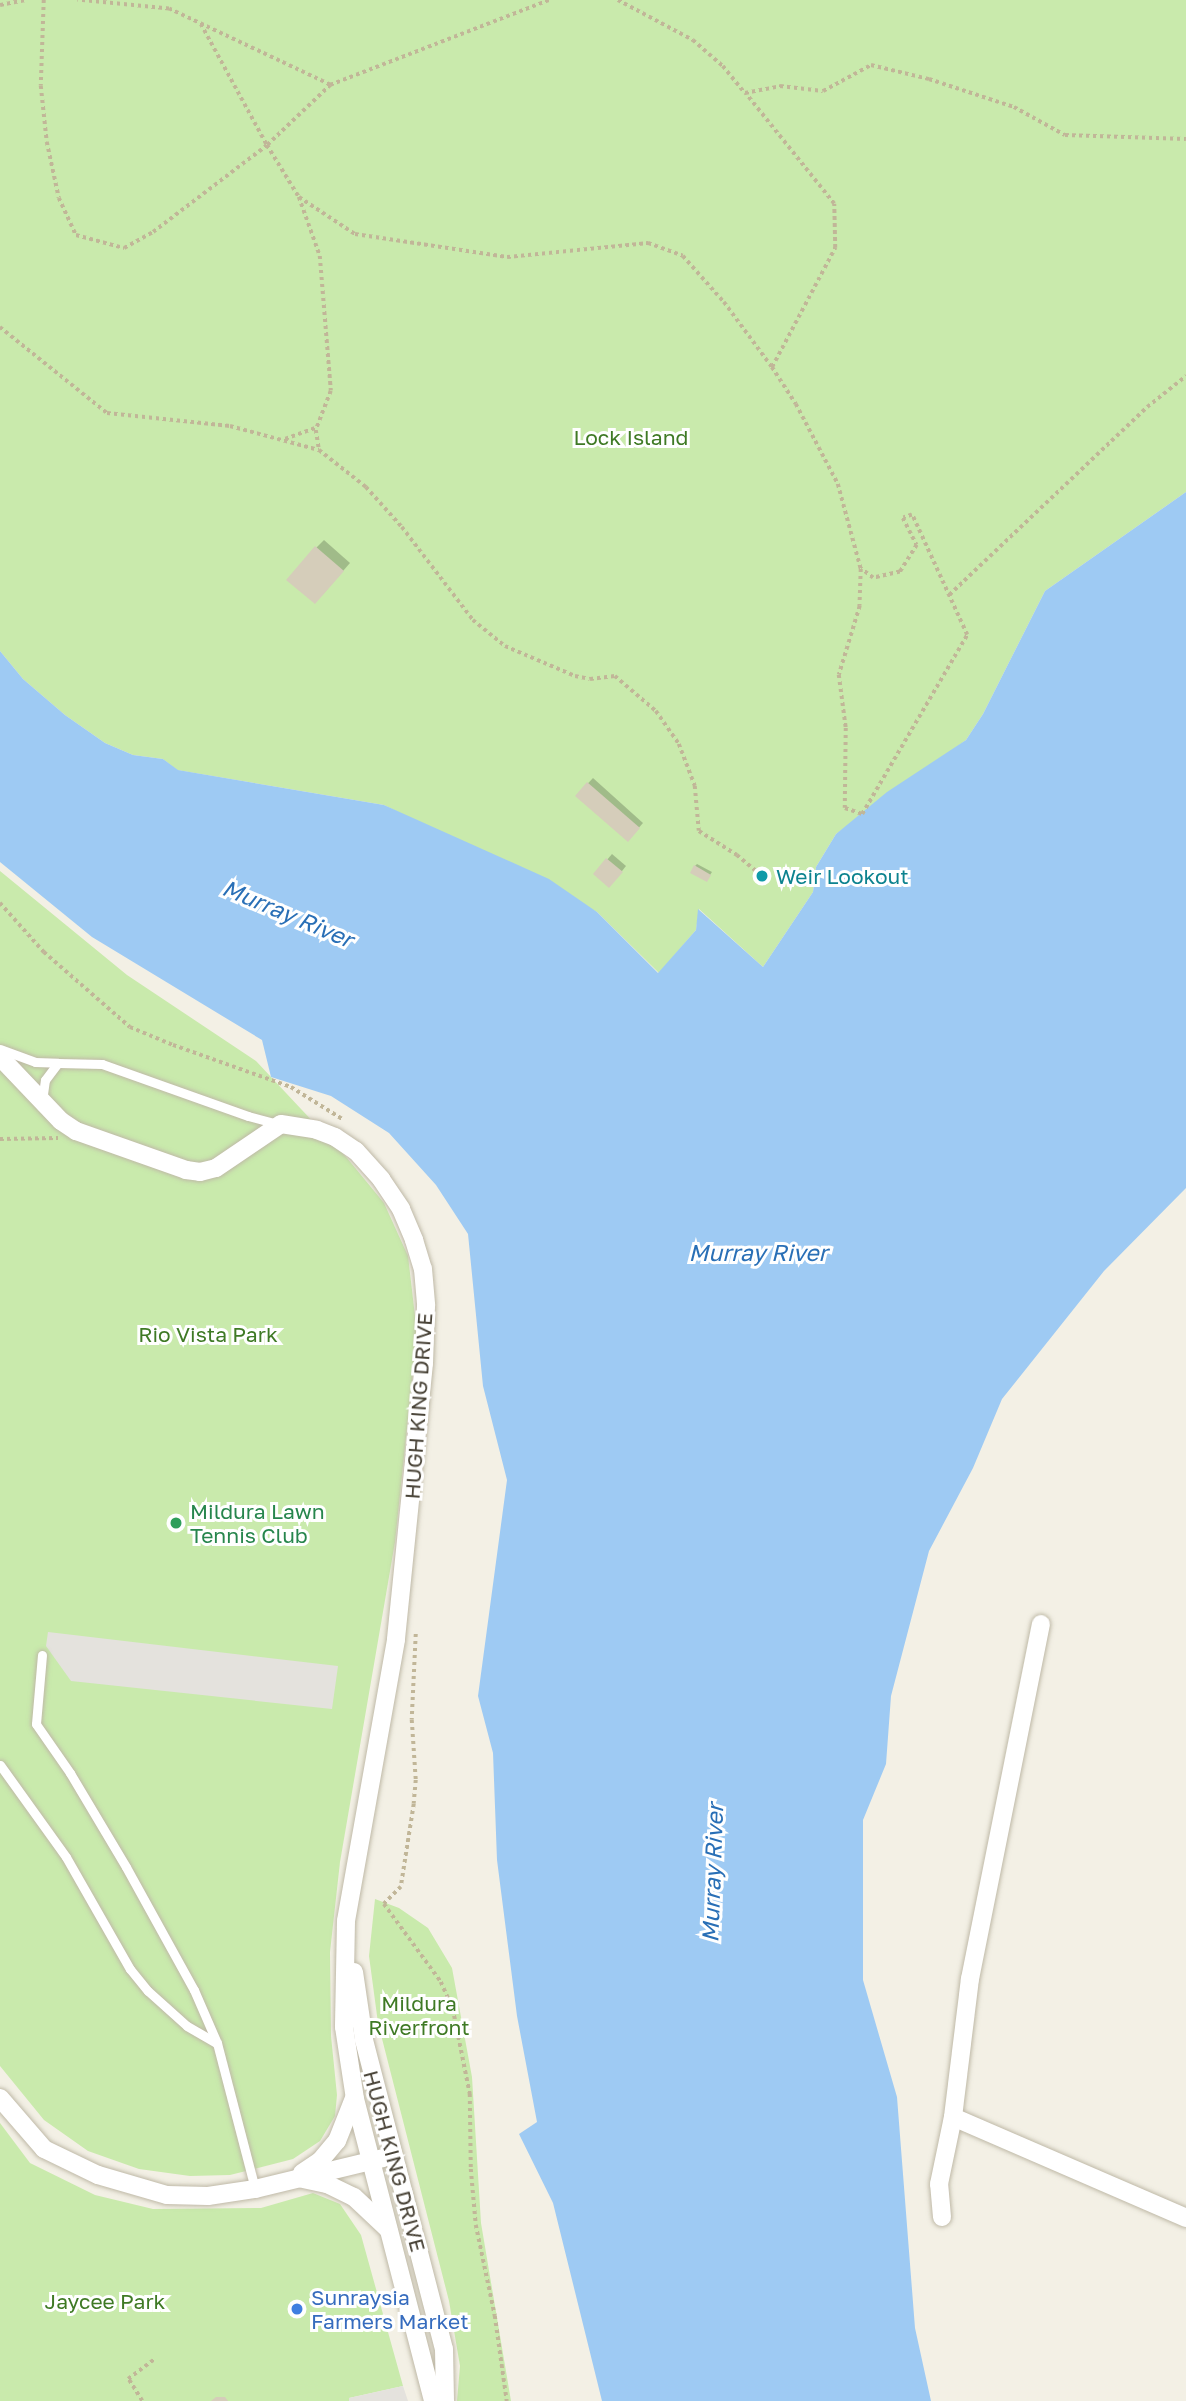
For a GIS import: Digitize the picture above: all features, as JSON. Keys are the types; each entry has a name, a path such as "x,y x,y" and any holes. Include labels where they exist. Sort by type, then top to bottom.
{"street":[{"path":"0,1056 61,1122 76,1131 187,1170 200,1172 216,1168 281,1124"},
{"name":"HUGH KING DRIVE","path":"281,1124 317,1130 335,1137 356,1151 381,1179 401,1209 423,1269 426,1306 424,1363 396,1640 346,1920 344,2027 354,2095 433,2401"},
{"path":"942,2217 939,2184 953,2117 970,1979 1041,1624"},
{"name":"HUGH KING DRIVE","path":"346,1920 364,2040 444,2349 445,2401"},
{"path":"296,2177 320,2161 337,2141 354,2095"},
{"path":"0,2098 44,2149 98,2175 167,2195 208,2196 255,2189 296,2177 393,2156"},
{"path":"953,2117 1186,2217"},
{"path":"296,2177 327,2185 354,2197 390,2231"}],"lane":[{"path":"0,1049 35,1062 102,1064 121,1069 248,1116 281,1124"},
{"path":"42,1103 45,1080 58,1063"},
{"path":"42,1655 36,1724 70,1773 126,1867 194,1990 217,2043 255,2189"},
{"path":"0,1765 66,1857 130,1969 148,1991 187,2026 217,2043"}],"path":[{"path":"0,5 26,0"},
{"path":"44,0 41,86 47,142 59,198 76,235 124,248 153,232 267,145 330,85 549,0"},
{"path":"77,0 169,9 330,85"},
{"path":"618,0 693,40 723,66 834,204 835,248 772,367"},
{"path":"201,23 267,145 299,197 320,256 331,391 316,428 319,450"},
{"path":"745,93 780,86 823,91 871,65 929,79 1014,107 1065,135 1186,139"},
{"path":"299,197 355,234 507,257 648,243 682,256 724,302 796,404 838,484 861,569 860,606 839,675 846,727 845,808 862,814 967,635 912,515 903,519 917,545 900,572 873,578 861,569"},
{"path":"0,327 107,413 230,426 319,450 375,497 402,527 473,620 505,646 575,676 590,679 615,676 656,711 679,744 695,786 699,831 737,855 762,876"},
{"path":"949,595 1147,407 1186,376"},
{"path":"284,439 316,428"},
{"path":"0,903 44,951 130,1027 291,1087 352,1126"},
{"path":"0,1139 54,1140 76,1131"},
{"path":"416,1625 414,1804 401,1887 384,1904 441,1982 453,2009 470,2094 471,2169 476,2225 495,2316 507,2401"},
{"path":"142,2401 128,2379 155,2359"}],"green space":[{"name":"Lock Island","path":"0,0 1186,0 1186,492 1045,591 983,714 966,740 836,834 816,867 813,892 763,967 699,909 696,930 659,973 597,912 384,805 177,770 163,759 133,755 105,743 65,715 23,679 0,651"},
{"name":"Rio Vista Park","path":"0,871 127,975 256,1061 347,1158 384,1203 408,1256 417,1333 395,1542 340,1862 330,1952 331,2036 337,2095 335,2116 320,2141 293,2159 230,2175 190,2176 139,2169 88,2151 44,2120 0,2066"},
{"name":"Mildura Riverfront","path":"375,1899 399,1908 428,1928 452,1968 472,2077 481,2223 511,2401 457,2401 460,2366 449,2301 378,2023 369,1956"},
{"name":"Jaycee Park","path":"0,2123 30,2163 95,2195 153,2209 261,2208 313,2193 340,2204 361,2235 403,2386 349,2398 349,2401 0,2401"}],"shaded area":[{"path":"48,1632 338,1666 332,1709 71,1681 46,1646"},
{"path":"403,2386 408,2401 349,2401 349,2398"}],"water":[{"name":"Murray River","path":"1186,492 1186,1188 1104,1271 1002,1399 973,1468 929,1551 891,1696 886,1764 863,1820 863,1980 897,2097 915,2328 931,2401 602,2401 553,2203 519,2134 537,2122 517,2016 497,1860 493,1753 478,1696 507,1480 483,1386 468,1234 436,1185 389,1133 331,1096 271,1077 262,1040 92,937 0,862 0,651 23,679 65,715 105,743 133,755 163,759 178,770 384,805 549,879 597,912 658,973 696,930 698,909 763,967 813,892 816,867 836,834 887,792 966,740 983,714 1045,591"}],"building":[{"path":"315,546 344,571 315,604 286,580"},
{"path":"587,782 640,828 628,842 575,796"},
{"path":"606,858 623,872 609,888 593,874"},
{"path":"694,865 711,875 707,882 690,873"},
{"path":"216,2397 225,2397 228,2401 211,2401"}],"place":[{"name":"Weir Lookout","path":"762,876"},
{"name":"Mildura Lawn Tennis Club","path":"176,1523"},
{"name":"Sunraysia Farmers Market","path":"297,2309"}]}
